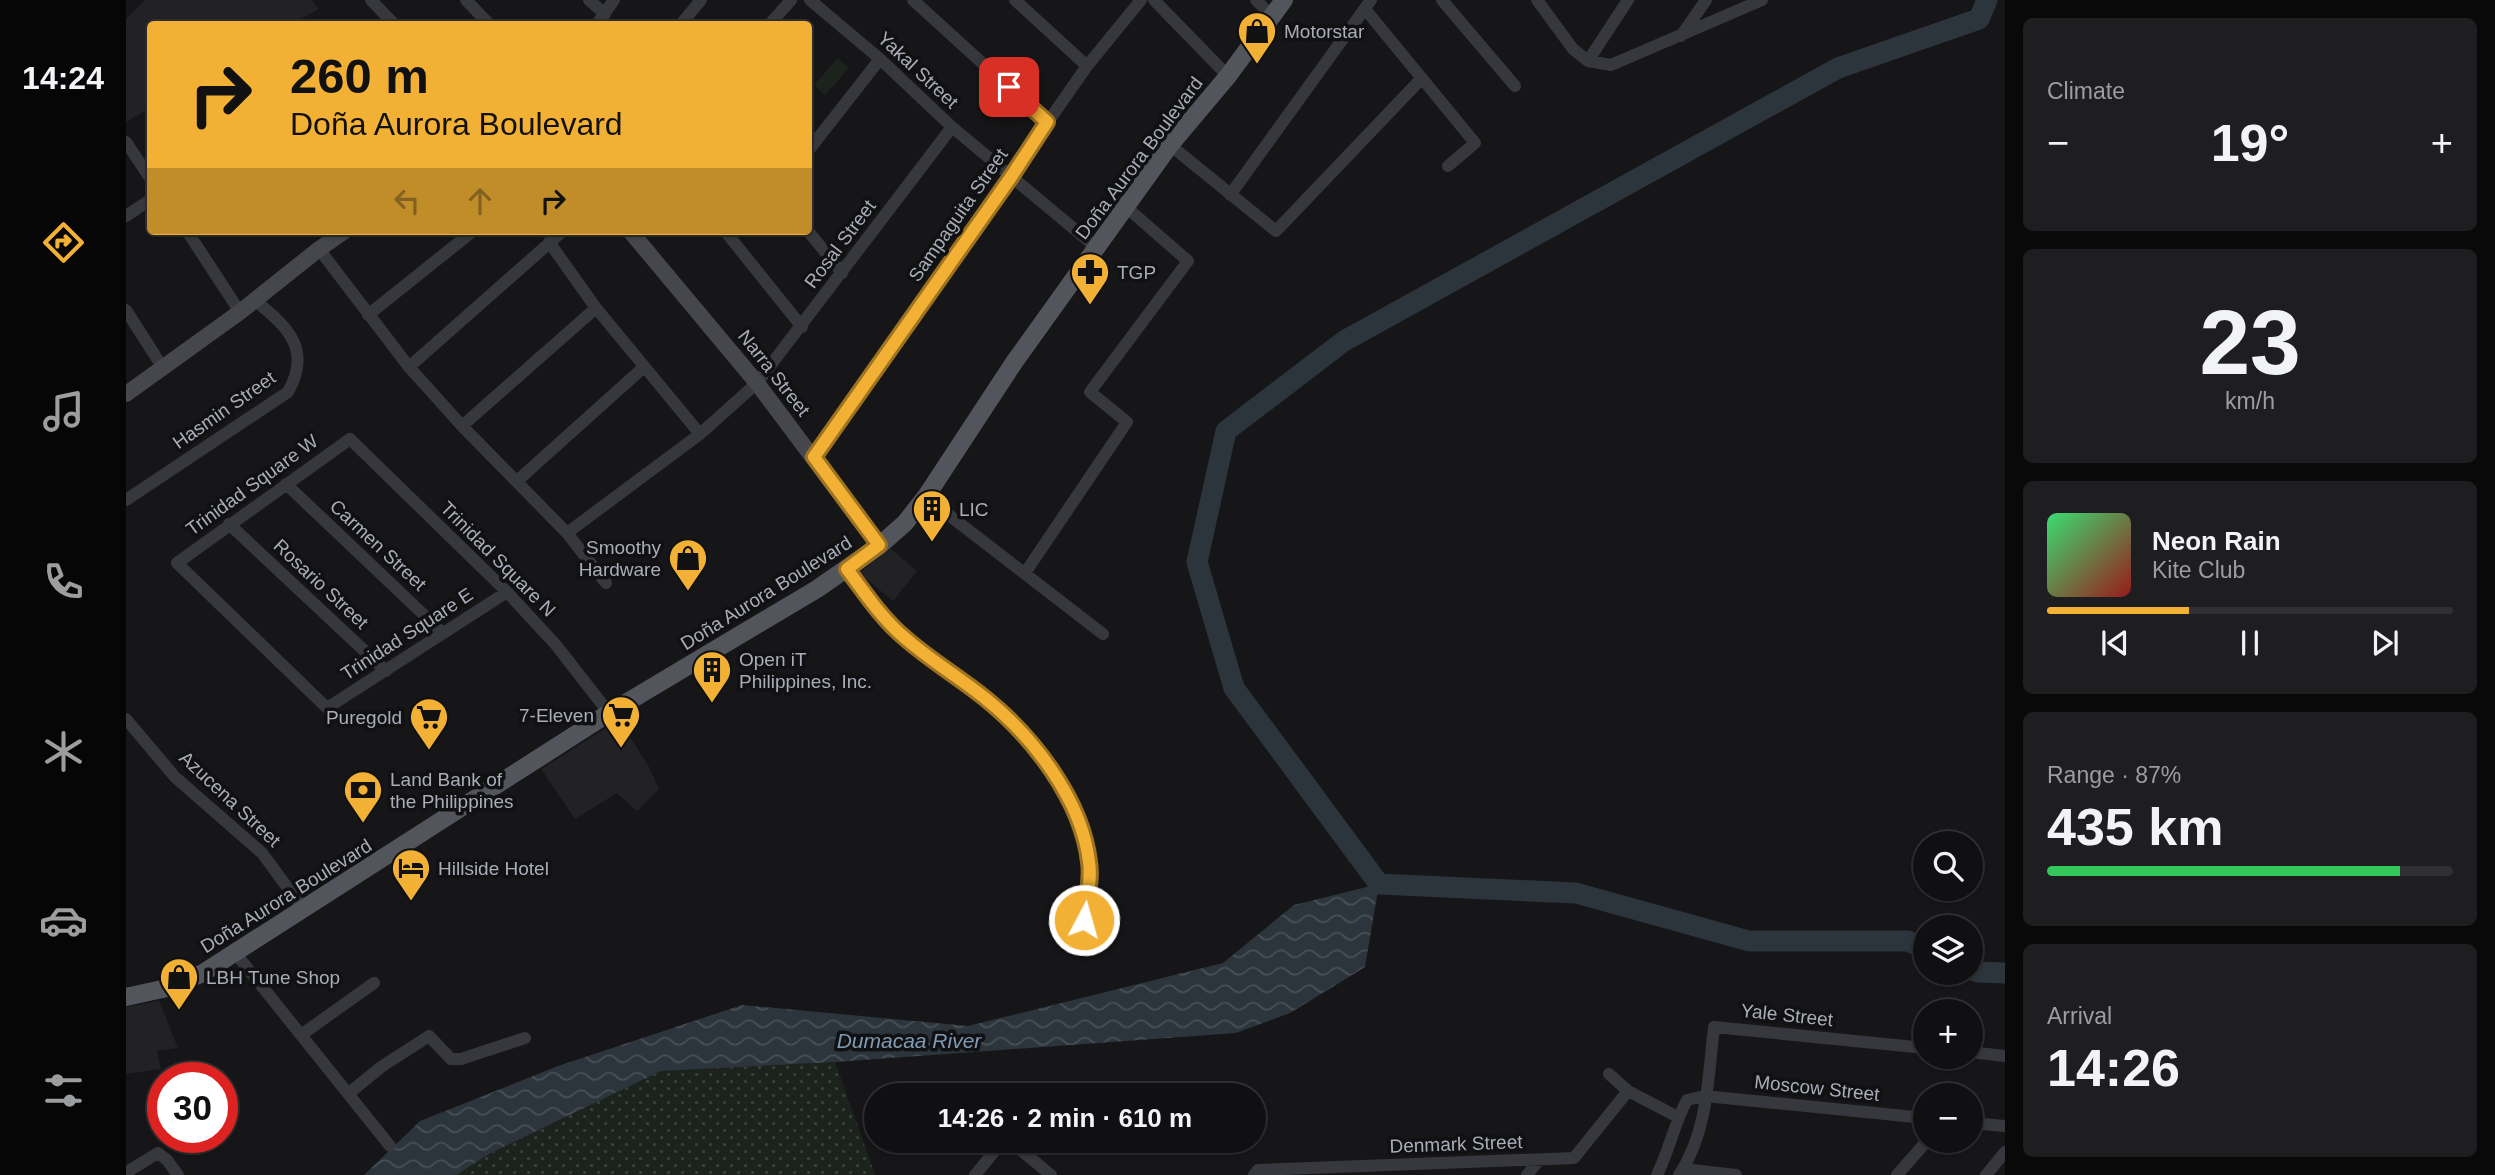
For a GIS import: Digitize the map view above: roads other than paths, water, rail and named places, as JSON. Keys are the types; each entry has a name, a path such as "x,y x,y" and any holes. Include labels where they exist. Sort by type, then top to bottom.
{"main road":[{"name":"Doña Aurora Boulevard","path":"126,997 167,988 203,974 236,954 609,713 847,569 905,523 927,495 1015,361 1170,145 1228,76 1284,0"}],"street":[{"path":"370,0 391,21"},
{"path":"466,0 486,21"},
{"path":"589,0 601,19 614,0"},
{"path":"684,21 701,0"},
{"path":"773,21 791,0"},
{"name":"Yakal Street","path":"810,0 880,59 952,127 1097,248"},
{"path":"913,0 1047,122"},
{"path":"1015,0 1087,66"},
{"name":"Sampaguita Street","path":"814,457 1087,66 1141,0"},
{"path":"1154,0 1228,76"},
{"path":"1256,0 1272,16"},
{"path":"1443,0 1514,86"},
{"path":"1588,61 1628,0"},
{"path":"1681,36 1706,0"},
{"path":"1539,1 1573,49 1588,61 1611,65 1762,0"},
{"path":"1230,195 1368,4 1422,78 1475,143 1448,166"},
{"path":"812,146 880,59"},
{"path":"1170,145 1276,231 1422,78"},
{"name":"Rosal Street","path":"567,533 700,434 758,383 952,127"},
{"path":"126,142 147,174"},
{"path":"126,216 147,202"},
{"path":"1025,573 1127,422 1090,392 1188,261 1126,207"},
{"path":"190,235 240,312"},
{"path":"126,394 240,312 335,235"},
{"path":"368,315 467,235"},
{"path":"409,367 558,235"},
{"name":"Narra Street","path":"633,235 758,383 879,545"},
{"path":"728,235 802,327"},
{"path":"811,235 842,273"},
{"path":"550,242 596,308 700,434"},
{"path":"319,249 409,367 462,426 567,533 606,583"},
{"name":"Hasmin Street","path":"126,500 288,393 297,377 299,356 276,317 254,300"},
{"path":"462,426 596,308"},
{"path":"126,310 163,368"},
{"path":"517,481 644,367"},
{"name":"Trinidad Square W","path":"327,708 177,563 350,439"},
{"name":"Trinidad Square N","path":"350,439 507,592 556,645 609,713"},
{"name":"Carmen Street","path":"286,484 443,633"},
{"path":"927,495 941,509 1103,634"},
{"name":"Rosario Street","path":"229,524 386,671"},
{"path":"847,569 880,614 905,638 988,700 1022,734 1062,784 1085,836 1090,865 1084,920"},
{"name":"Trinidad Square E","path":"327,708 507,592"},
{"name":"Azucena Street","path":"126,719 175,777 262,853 304,909"},
{"path":"236,954 390,1146"},
{"path":"301,1035 374,983"},
{"name":"Yale Street","path":"1705,1096 1714,1027 1913,1047"},
{"path":"348,1094 381,1067 429,1036 451,1059 461,1059 525,1038"},
{"path":"1983,1053 2005,1056"},
{"path":"1609,1074 1628,1091 1678,1117"},
{"name":"Denmark Street","path":"1254,1175 1258,1170 1347,1171 1446,1163 1574,1158 1628,1091"},
{"path":"1657,1175 1687,1100 1705,1096 1700,1130 1690,1159 1681,1172"},
{"name":"Moscow Street","path":"1705,1096 1913,1117"},
{"path":"1983,1124 2005,1126"},
{"path":"1986,1175 2005,1152"},
{"path":"127,1172 158,1153 178,1175"},
{"path":"975,1175 993,1153"},
{"path":"1024,1153 1051,1175"},
{"path":"1897,1175 1916,1153"},
{"path":"1527,1175 1539,1160"},
{"path":"1436,1175 1446,1163"},
{"path":"1681,1172 1736,1175"}],"water":[{"name":"Dumacaa River","path":"1379,884 1365,967 1290,1013 1236,1033 835,1062 661,1071 489,1154 456,1175 364,1175 420,1121 558,1066 742,1005 968,1026 1223,963 1294,905"}],"waterway":[{"path":"1379,884 1234,688 1197,562 1226,431 1344,341 1838,68 1979,19 1987,0"},
{"path":"1379,884 1576,893 1749,941 1908,941 1913,943"},
{"path":"1983,972 2005,973"}],"place":[{"name":"Motorstar","path":"1257,65"},
{"name":"TGP","path":"1090,306"},
{"name":"LIC","path":"932,543"},
{"name":"Smoothy Hardware","path":"688,592"},
{"name":"Open iT Philippines, Inc.","path":"712,704"},
{"name":"7-Eleven","path":"621,749"},
{"name":"Puregold","path":"429,751"},
{"name":"Land Bank of the Philippines","path":"363,824"},
{"name":"Hillside Hotel","path":"411,902"},
{"name":"LBH Tune Shop","path":"179,1011"}]}
